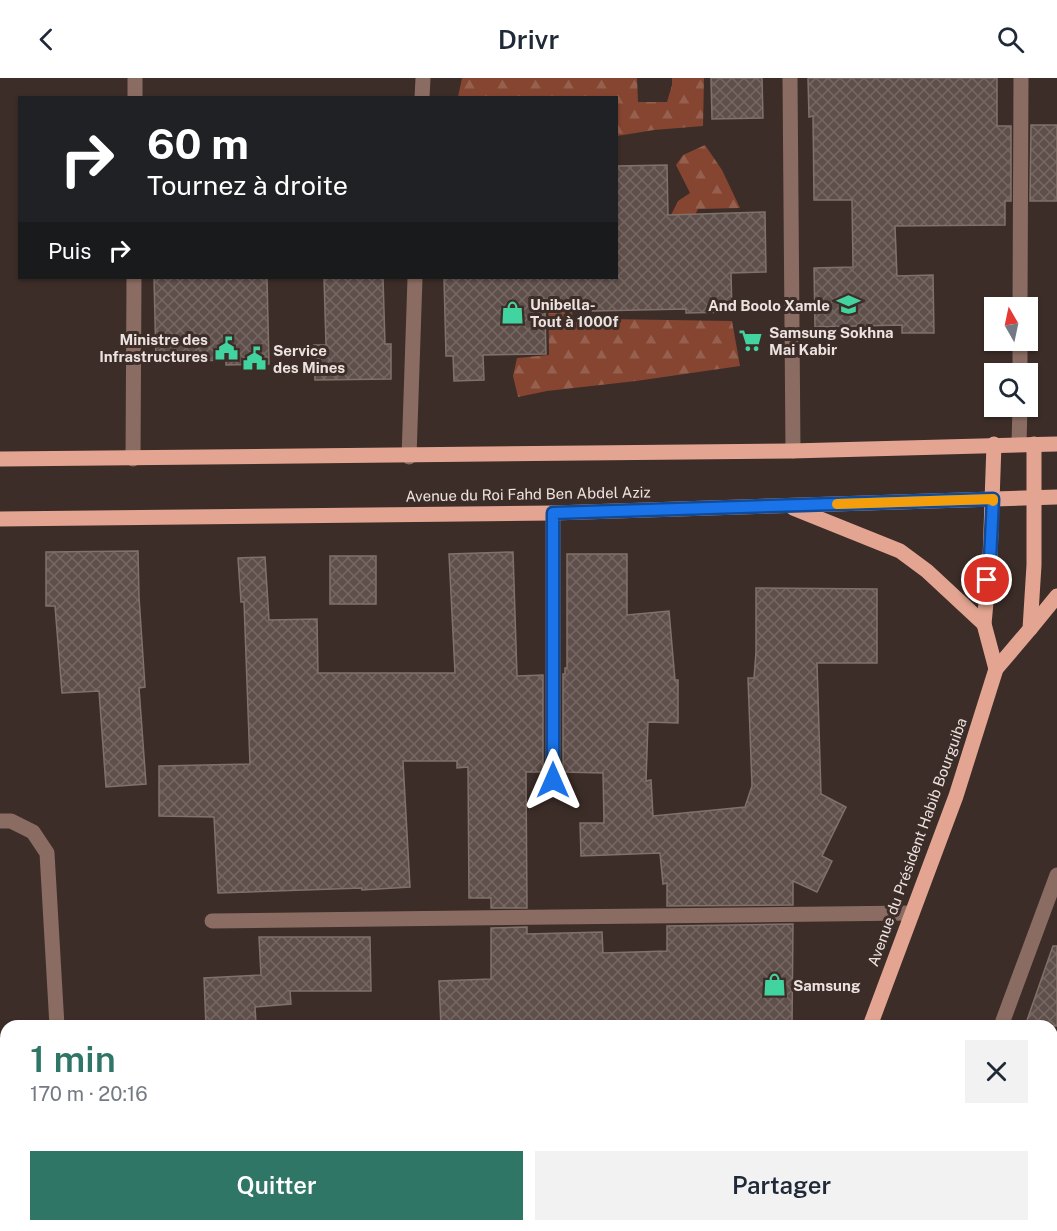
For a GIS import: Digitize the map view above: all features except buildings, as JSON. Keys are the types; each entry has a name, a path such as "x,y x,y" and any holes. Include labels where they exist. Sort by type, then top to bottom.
{"main road":[{"path":"994,444 990,559 984,624 996,669"},
{"path":"1027,444 1035,498 1030,629"},
{"path":"0,459 409,457 1057,444"},
{"name":"Avenue du Roi Fahd Ben Abdel Aziz","path":"0,519 553,513 1057,497"},
{"path":"788,506 900,551 927,571 984,624"},
{"path":"996,669 1057,596"},
{"name":"Avenue du Président Habib Bourguiba","path":"872,1020 956,796 996,669"}],"street":[{"path":"135,78 135,96"},
{"path":"422,96 423,78"},
{"path":"789,78 793,451"},
{"path":"1020,297 1021,78"},
{"path":"133,459 134,279"},
{"path":"409,457 416,279"},
{"path":"1022,417 1027,444"},
{"path":"553,513 553,780"},
{"path":"0,821 11,821 33,832 47,853 57,1020"},
{"path":"1003,1020 1057,875"},
{"path":"212,921 912,914"}],"green space":[{"path":"462,78 637,78 638,102 667,102 672,78 704,78 703,126 618,136 618,96 458,96"},
{"path":"705,145 722,170 740,208 698,209 694,217 670,217 678,201 690,193 676,165 683,155"},
{"path":"548,279 574,279 572,321 607,319 732,321 740,366 547,391 518,397 513,376 517,358 549,355"}],"slow traffic":[{"path":"837,504 993,499 993,501"}],"place":[{"name":"And Boolo Xamle","path":"848,305"},
{"name":"Unibella- Tout à 1000f","path":"512,313"},
{"name":"Samsung Sokhna Mai Kabir","path":"751,341"},
{"name":"Ministre des Infrastructures","path":"226,348"},
{"name":"Service des Mines","path":"255,359"},
{"name":"Samsung","path":"775,985"}],"route":[{"path":"553,780 553,513 993,499 987,580"}]}
